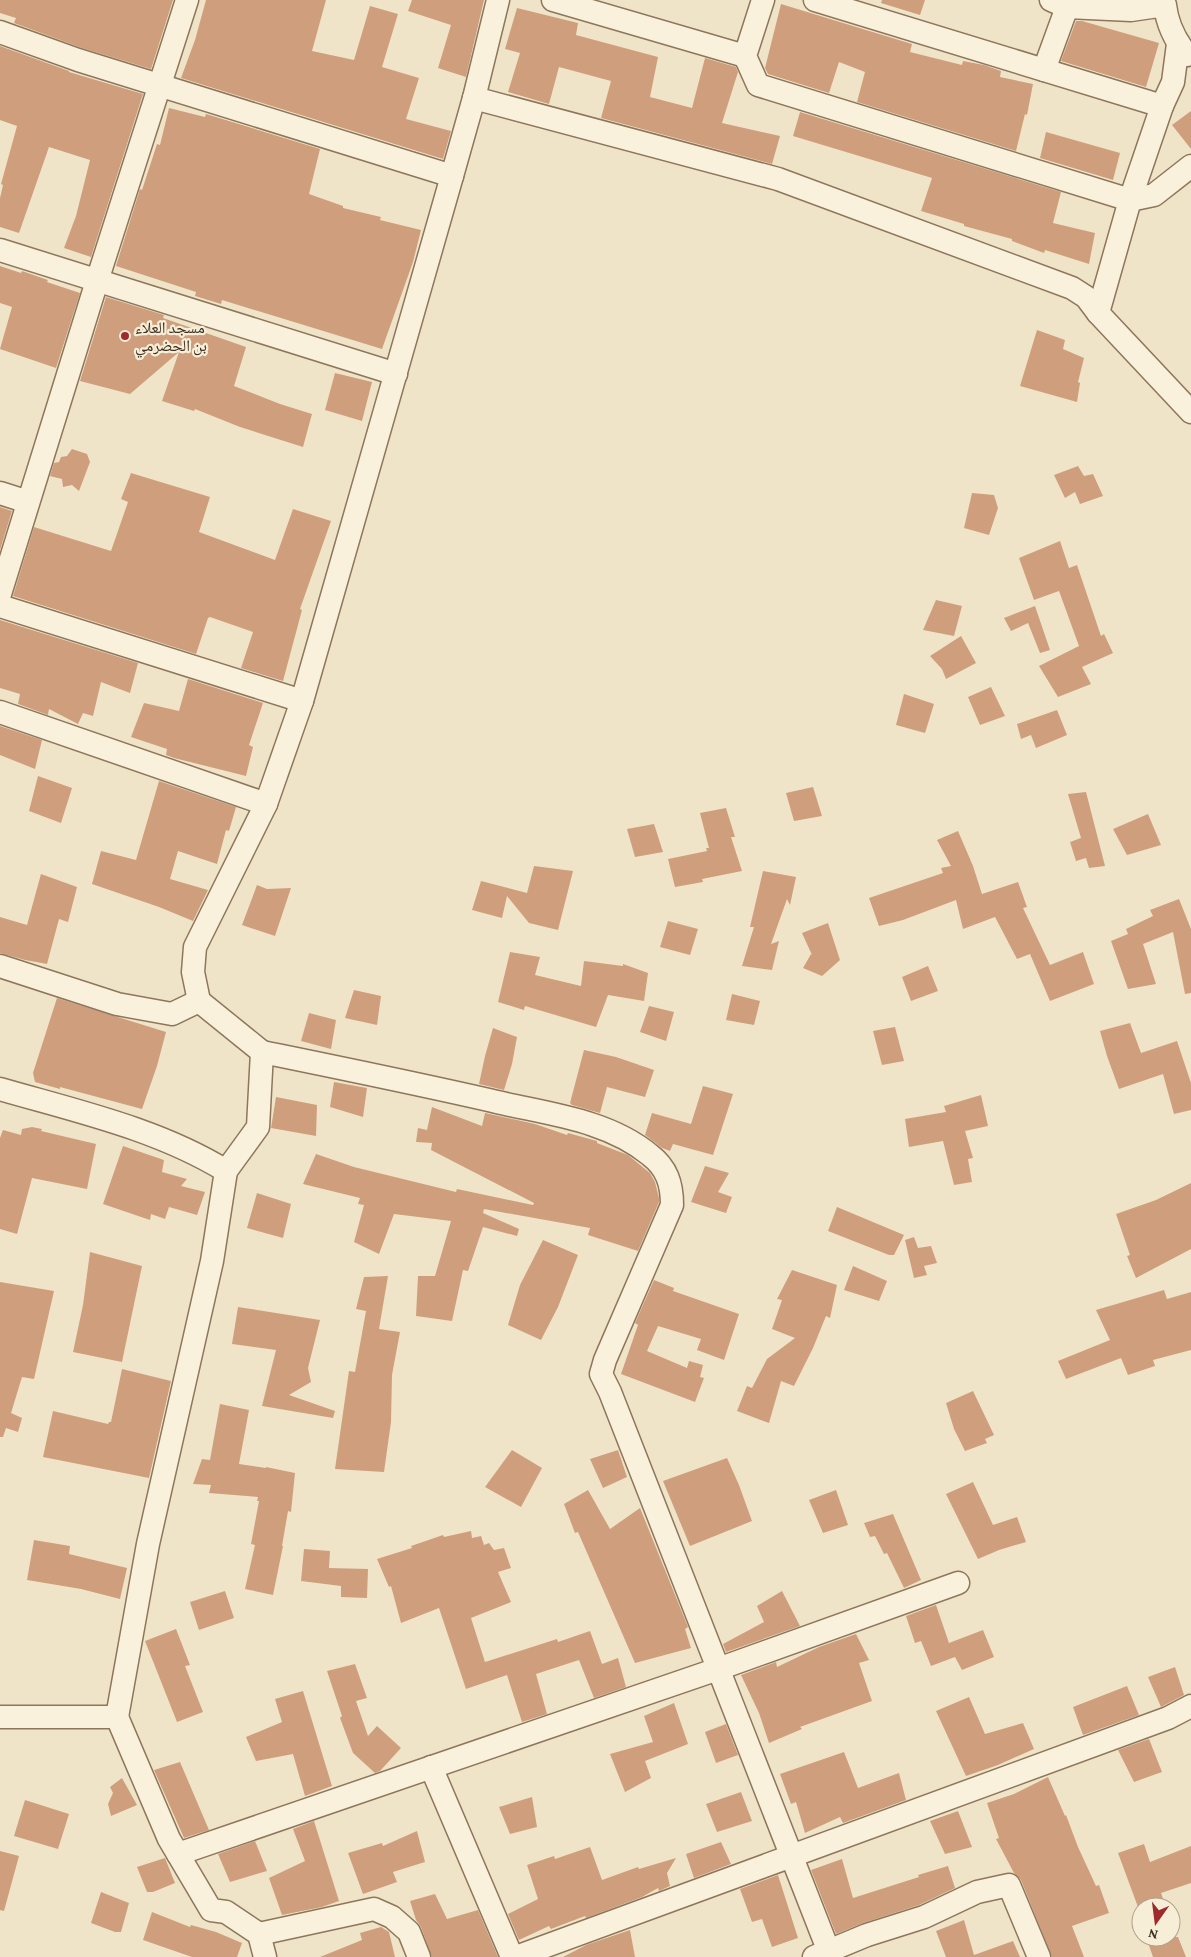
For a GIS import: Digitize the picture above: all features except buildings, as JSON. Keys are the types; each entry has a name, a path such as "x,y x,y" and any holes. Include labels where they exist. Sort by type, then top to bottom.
{"street":[{"path":"0,594 97,281 188,0"},
{"path":"498,0 474,98 302,701 266,804 195,947 193,972 198,1001 262,1052 416,1084 588,1123 616,1134 650,1154 665,1170 672,1188 672,1204 605,1360 601,1374 610,1392 792,1856 825,1955 867,1935 924,1917 977,1892 1009,1885 1039,1957"},
{"path":"553,0 745,56"},
{"path":"763,0 745,56 758,85 1130,200 1154,195 1191,166"},
{"path":"815,0 1162,106"},
{"path":"1044,70 1059,3 1131,10 1166,2 1166,18 1185,52 1162,106 1130,200 1098,313"},
{"path":"0,32 78,60 452,176"},
{"path":"474,98 778,179 1072,288 1086,297 1098,313 1191,412"},
{"path":"0,250 396,374"},
{"path":"0,493 28,502"},
{"path":"0,606 302,701"},
{"path":"0,712 266,804"},
{"path":"0,966 117,1004 172,1014 198,1001"},
{"path":"262,1052 258,1126 226,1171 212,1261 148,1544 117,1717 169,1839 211,1910 226,1912 260,1934 374,1909 392,1917 409,1932 419,1957"},
{"path":"0,1089 125,1125 207,1159 226,1171"},
{"path":"178,1854 718,1669 958,1583"},
{"path":"516,1957 1168,1718 1191,1706"},
{"path":"0,1717 117,1717"},
{"path":"431,1767 512,1957"},
{"path":"260,1934 264,1957"}],"place":[{"name":"مسجد العلاء بن الحضرمي","path":"125,336"}]}
